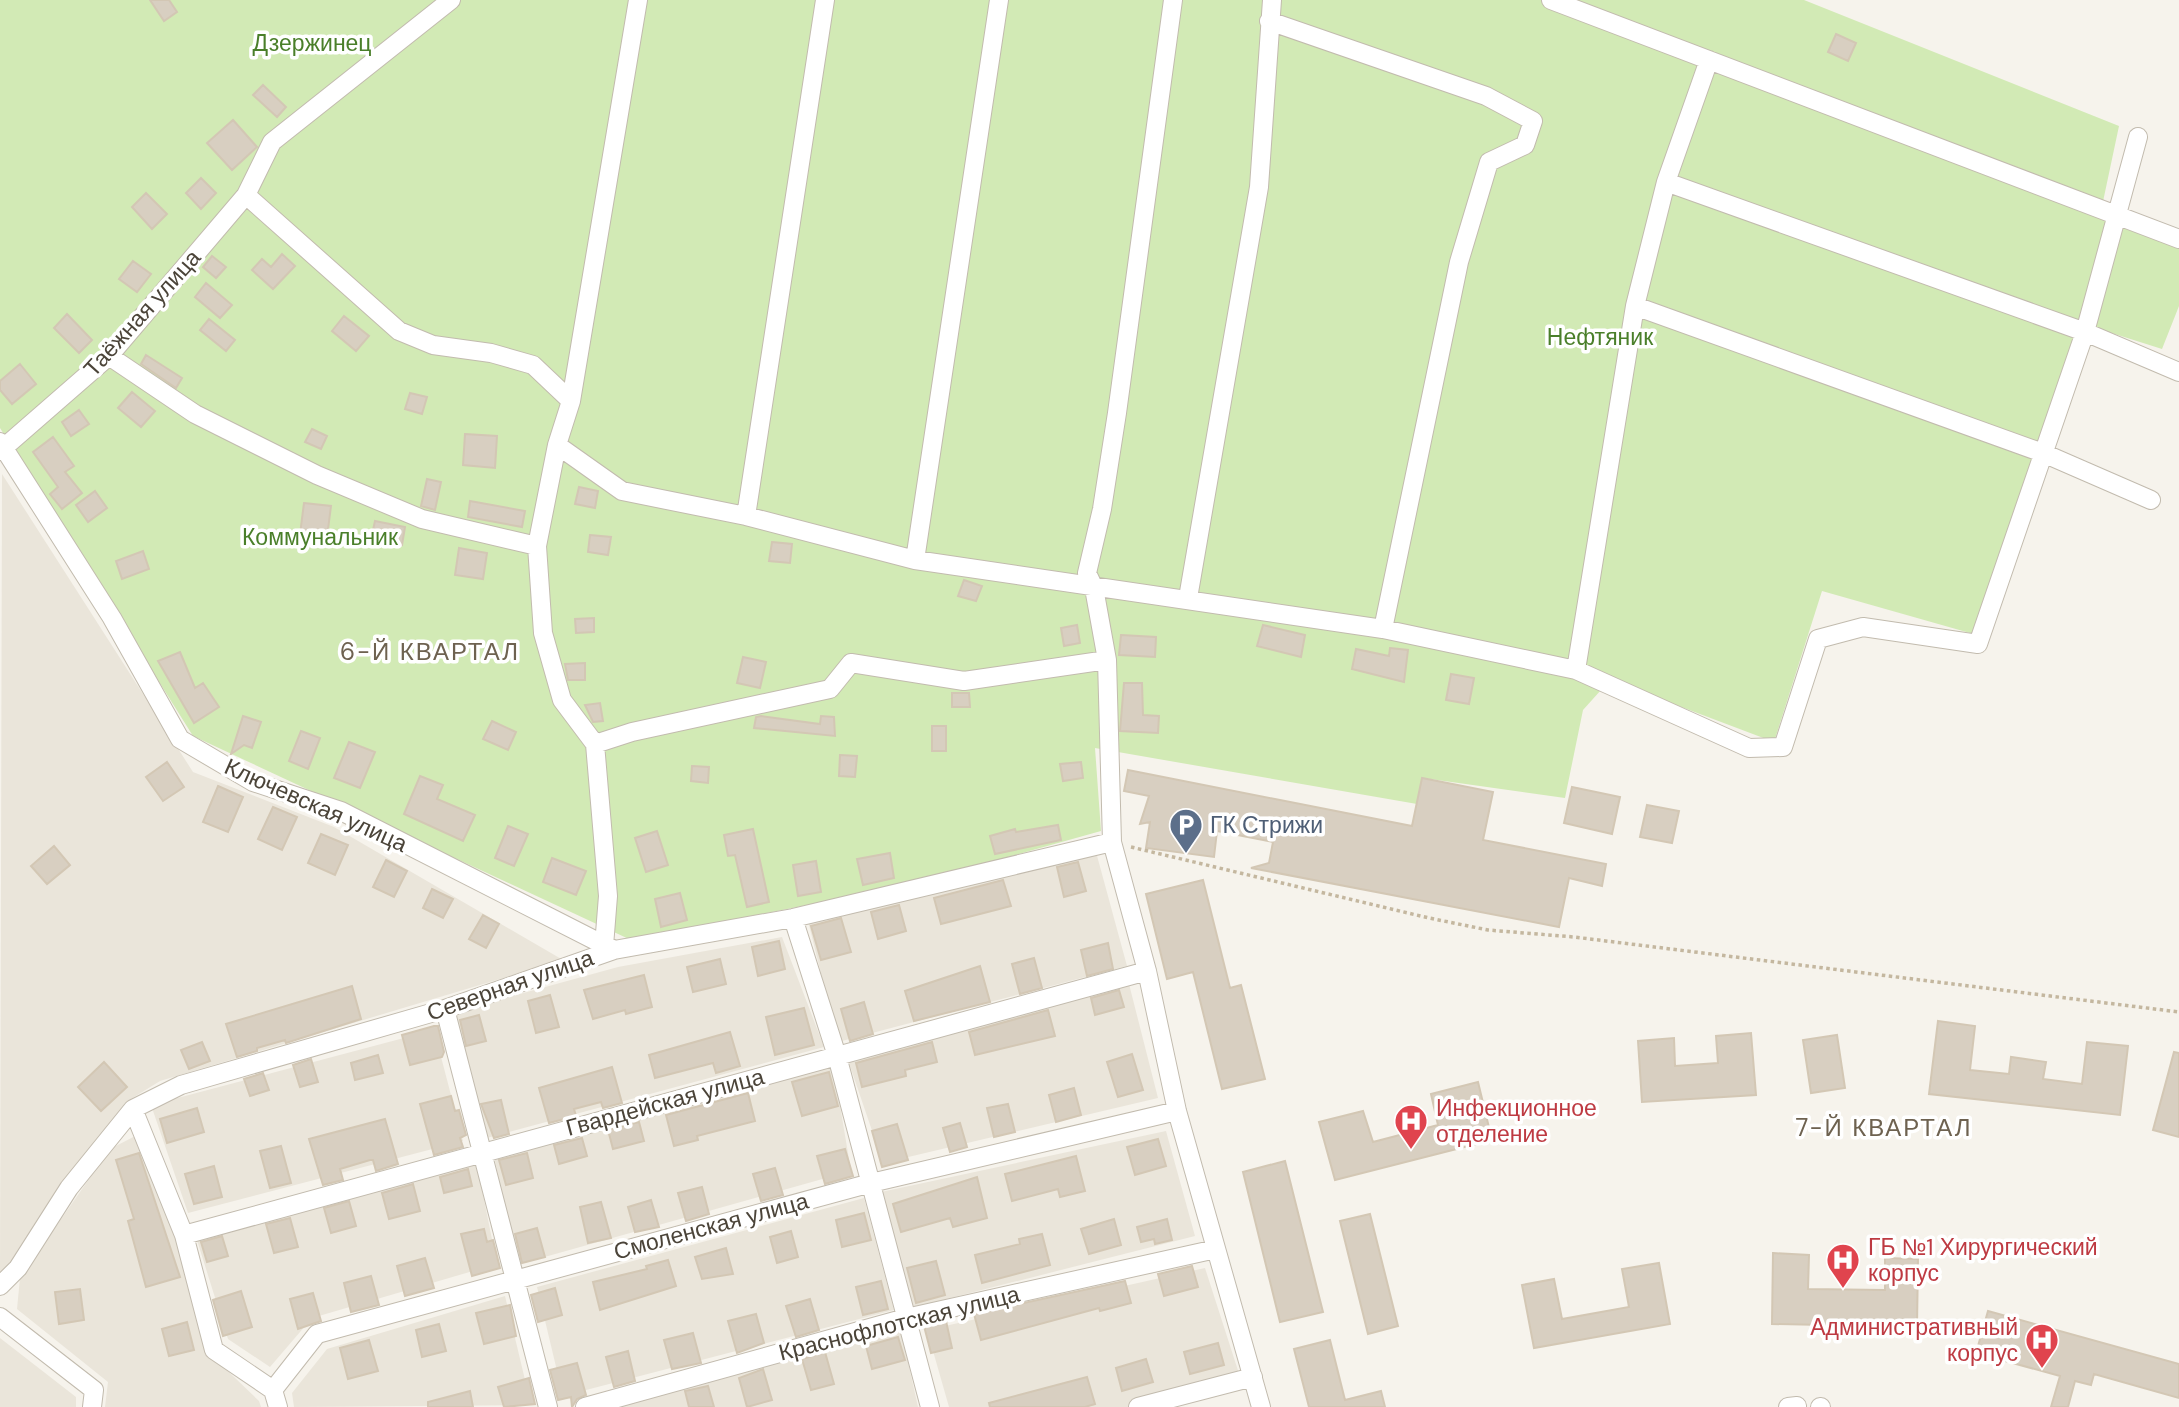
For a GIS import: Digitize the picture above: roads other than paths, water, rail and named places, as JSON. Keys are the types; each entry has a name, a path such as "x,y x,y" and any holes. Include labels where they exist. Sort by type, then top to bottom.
{"street":[{"name":"Таёжная улица","path":"1,447 109,356 246,195 272,142 451,0"},
{"path":"609,948 608,896 595,744 562,700 543,633 537,546 557,445 571,401 638,0"},
{"path":"746,516 825,0"},
{"path":"915,560 999,0"},
{"path":"1173,0 1117,413 1102,509 1087,573 1094,588 1107,660 1112,842 1147,971 1177,1111 1262,1407"},
{"path":"1188,598 1259,187 1272,0"},
{"path":"1551,0 2179,239"},
{"path":"1269,21 1486,96 1533,121 1525,145 1489,162 1459,262 1383,629"},
{"path":"1576,670 1635,306 1666,182 1709,60"},
{"path":"557,445 621,492 746,516 915,560 1094,588 1188,598 1383,629 1576,670 1749,748 1783,747 1818,639 1863,627 1978,644 2085,332 2138,137"},
{"path":"1666,182 2085,332 2179,372"},
{"path":"246,195 398,331 433,345 492,354 533,365 571,401"},
{"path":"1635,306 2043,453 2151,500"},
{"path":"109,356 195,414 317,475 422,519 537,546"},
{"name":"Ключевская улица","path":"1,447 112,618 180,739 253,782 341,811 609,948"},
{"path":"595,744 632,732 830,689 851,663 964,681 1107,660"},
{"name":"Северная улица","path":"0,1286 18,1268 69,1188 133,1109 181,1085 446,1009 609,948 793,918 1112,842"},
{"path":"793,918 837,1056 930,1407"},
{"name":"Гвардейская улица","path":"184,1235 481,1151 1147,971"},
{"path":"446,1009 513,1279 548,1407"},
{"path":"133,1109 184,1235 214,1350 276,1399"},
{"name":"Смоленская улица","path":"276,1399 317,1334 871,1183 1177,1111"},
{"name":"Краснофлотская улица","path":"585,1407 906,1318 1216,1249"},
{"path":"0,1317 94,1390 92,1407"},
{"path":"1138,1407 1253,1377"}],"place":[{"name":"ГК Стрижи","path":"1186,855"},
{"name":"Инфекционное отделение","path":"1411,1151"},
{"name":"ГБ №1 Хирургический корпус","path":"1843,1290"},
{"name":"Административный корпус","path":"2042,1370"}],"district":[{"name":"6-Й КВАРТАЛ","path":"430,651"},
{"name":"7-Й КВАРТАЛ","path":"1884,1127"}],"park label":[{"name":"Дзержинец","path":"312,43"},
{"name":"Нефтяник","path":"1600,337"},
{"name":"Коммунальник","path":"320,537"}]}
